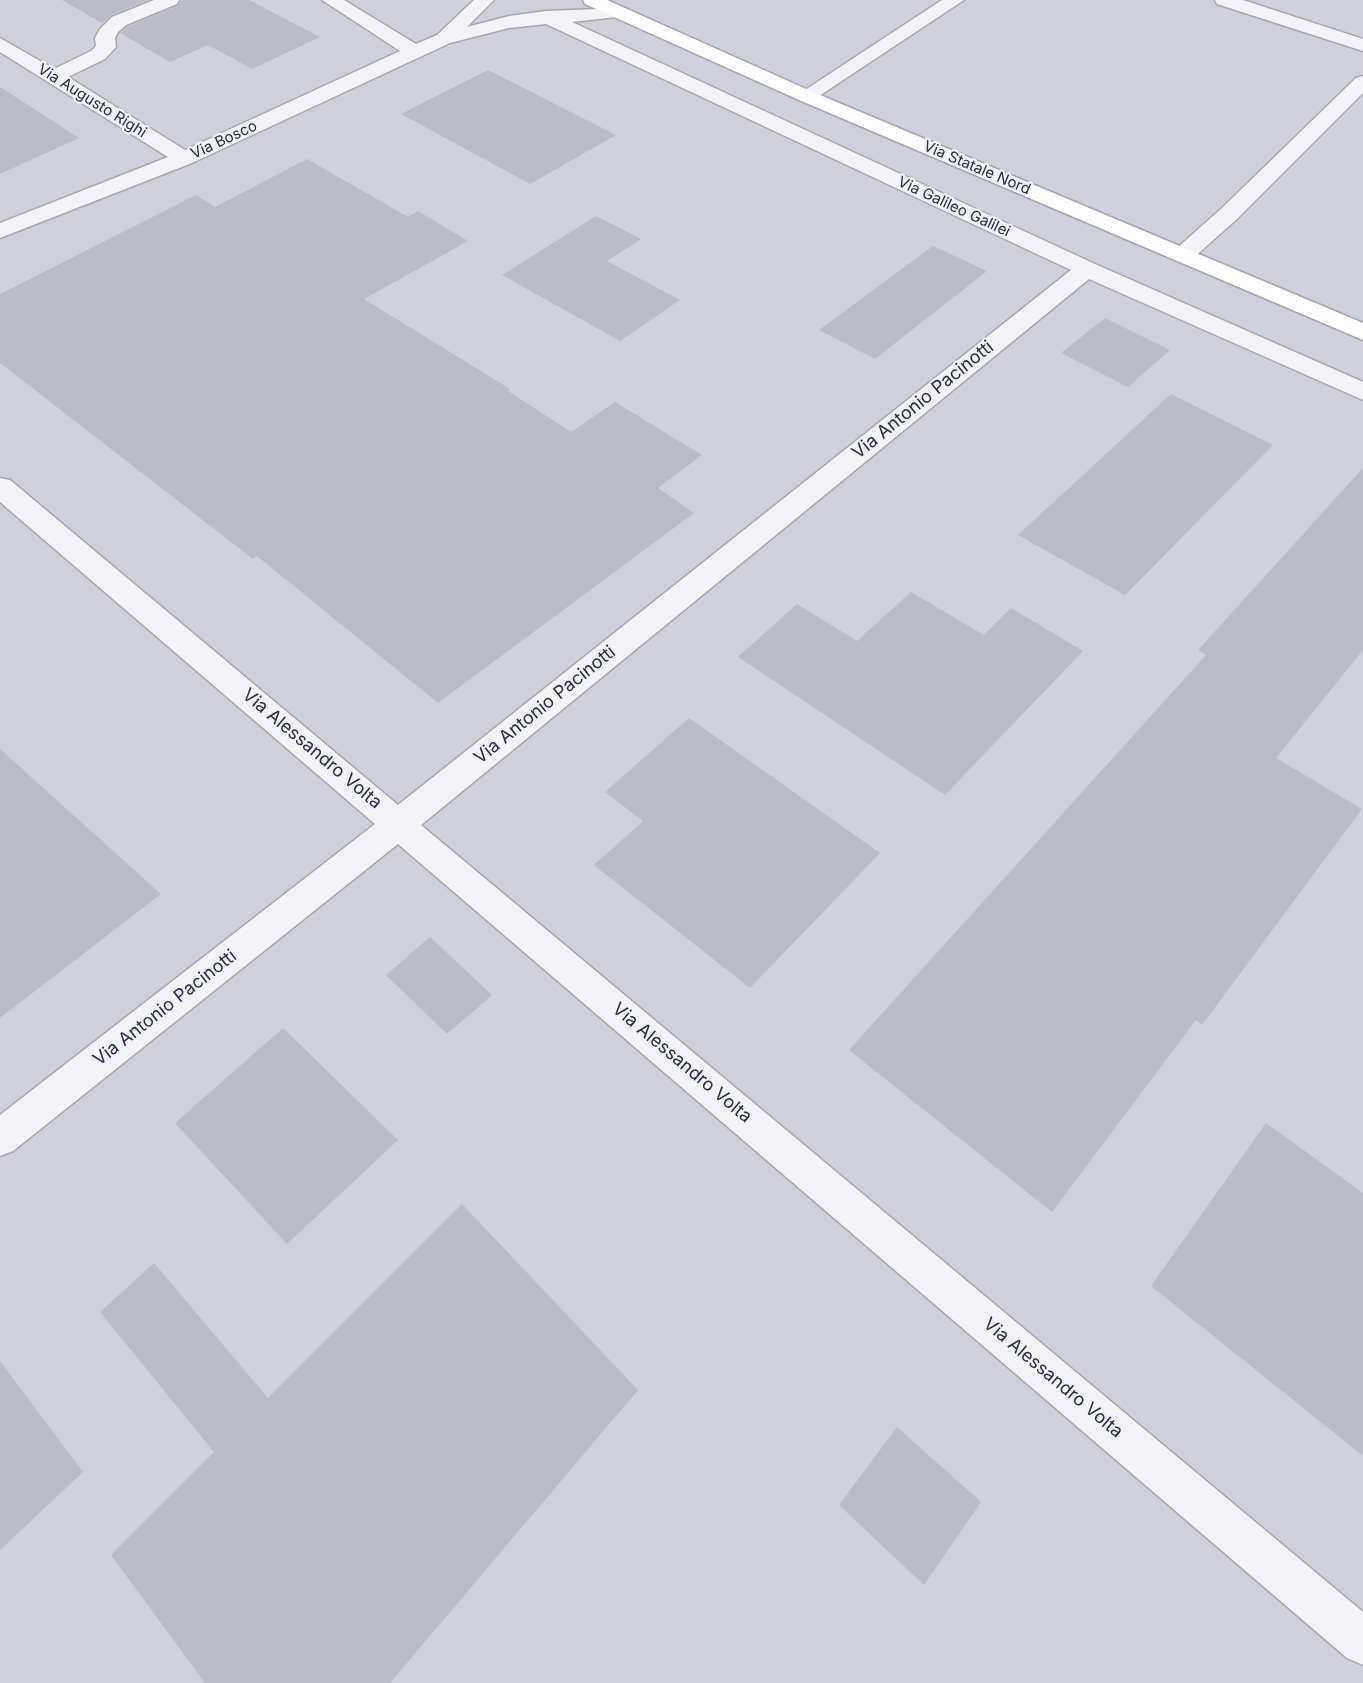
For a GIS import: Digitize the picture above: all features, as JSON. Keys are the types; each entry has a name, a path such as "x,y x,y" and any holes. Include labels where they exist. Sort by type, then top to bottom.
{"main road":[{"name":"Via Statale Nord","path":"592,0 618,6 806,96 1184,254 1363,332"}],"street":[{"path":"53,76 98,55 106,47 105,38 110,28 119,21 170,0"},
{"path":"331,0 416,52"},
{"name":"Via Bosco","path":"443,39 485,0"},
{"path":"806,96 955,0"},
{"path":"1224,0 1363,45"},
{"name":"Via Bosco","path":"0,231 184,158 443,39 509,22 542,9 618,6"},
{"name":"Via Galileo Galilei","path":"542,9 1087,269 1363,392"},
{"name":"Via Augusto Righi","path":"0,44 184,158"},
{"path":"1184,254 1230,213 1363,82"},
{"name":"Via Antonio Pacinotti","path":"0,1138 400,823 1087,269"},
{"name":"Via Alessandro Volta","path":"0,487 400,823 1363,1642"}],"shaded area":[{"path":"0,0 1363,0 1363,1683 0,1683"}],"building":[{"path":"62,0 148,0 111,15 102,23"},
{"path":"181,0 249,0 320,37 252,69 208,45 170,62 120,33 127,27 178,6"},
{"path":"488,70 616,135 530,184 401,114"},
{"path":"0,87 79,138 0,174"},
{"path":"307,159 408,217 418,211 468,241 364,299 510,389 508,391 571,432 615,402 702,455 658,488 694,513 438,703 257,556 253,559 0,363 0,294 196,195 215,207"},
{"path":"596,216 641,239 607,261 680,300 620,341 502,275"},
{"path":"933,246 987,271 875,359 819,330"},
{"path":"1105,318 1170,350 1128,387 1061,353"},
{"path":"1171,394 1273,445 1125,595 1018,535"},
{"path":"1363,468 1363,650 1276,758 1362,809 1202,1025 1196,1020 1052,1212 849,1050 1206,655 1198,650"},
{"path":"911,592 984,635 1011,608 1083,651 945,795 738,657 797,604 857,641"},
{"path":"689,718 880,853 750,988 594,865 643,821 605,792"},
{"path":"0,749 161,894 0,1018"},
{"path":"430,937 492,995 447,1034 386,975"},
{"path":"283,1028 398,1140 287,1244 175,1123"},
{"path":"1266,1123 1363,1193 1363,1456 1151,1286"},
{"path":"462,1204 638,1390 390,1683 205,1683 111,1555 214,1452 100,1312 154,1263 268,1398"},
{"path":"0,1361 83,1472 0,1550"},
{"path":"897,1427 981,1502 924,1585 839,1505"}]}
